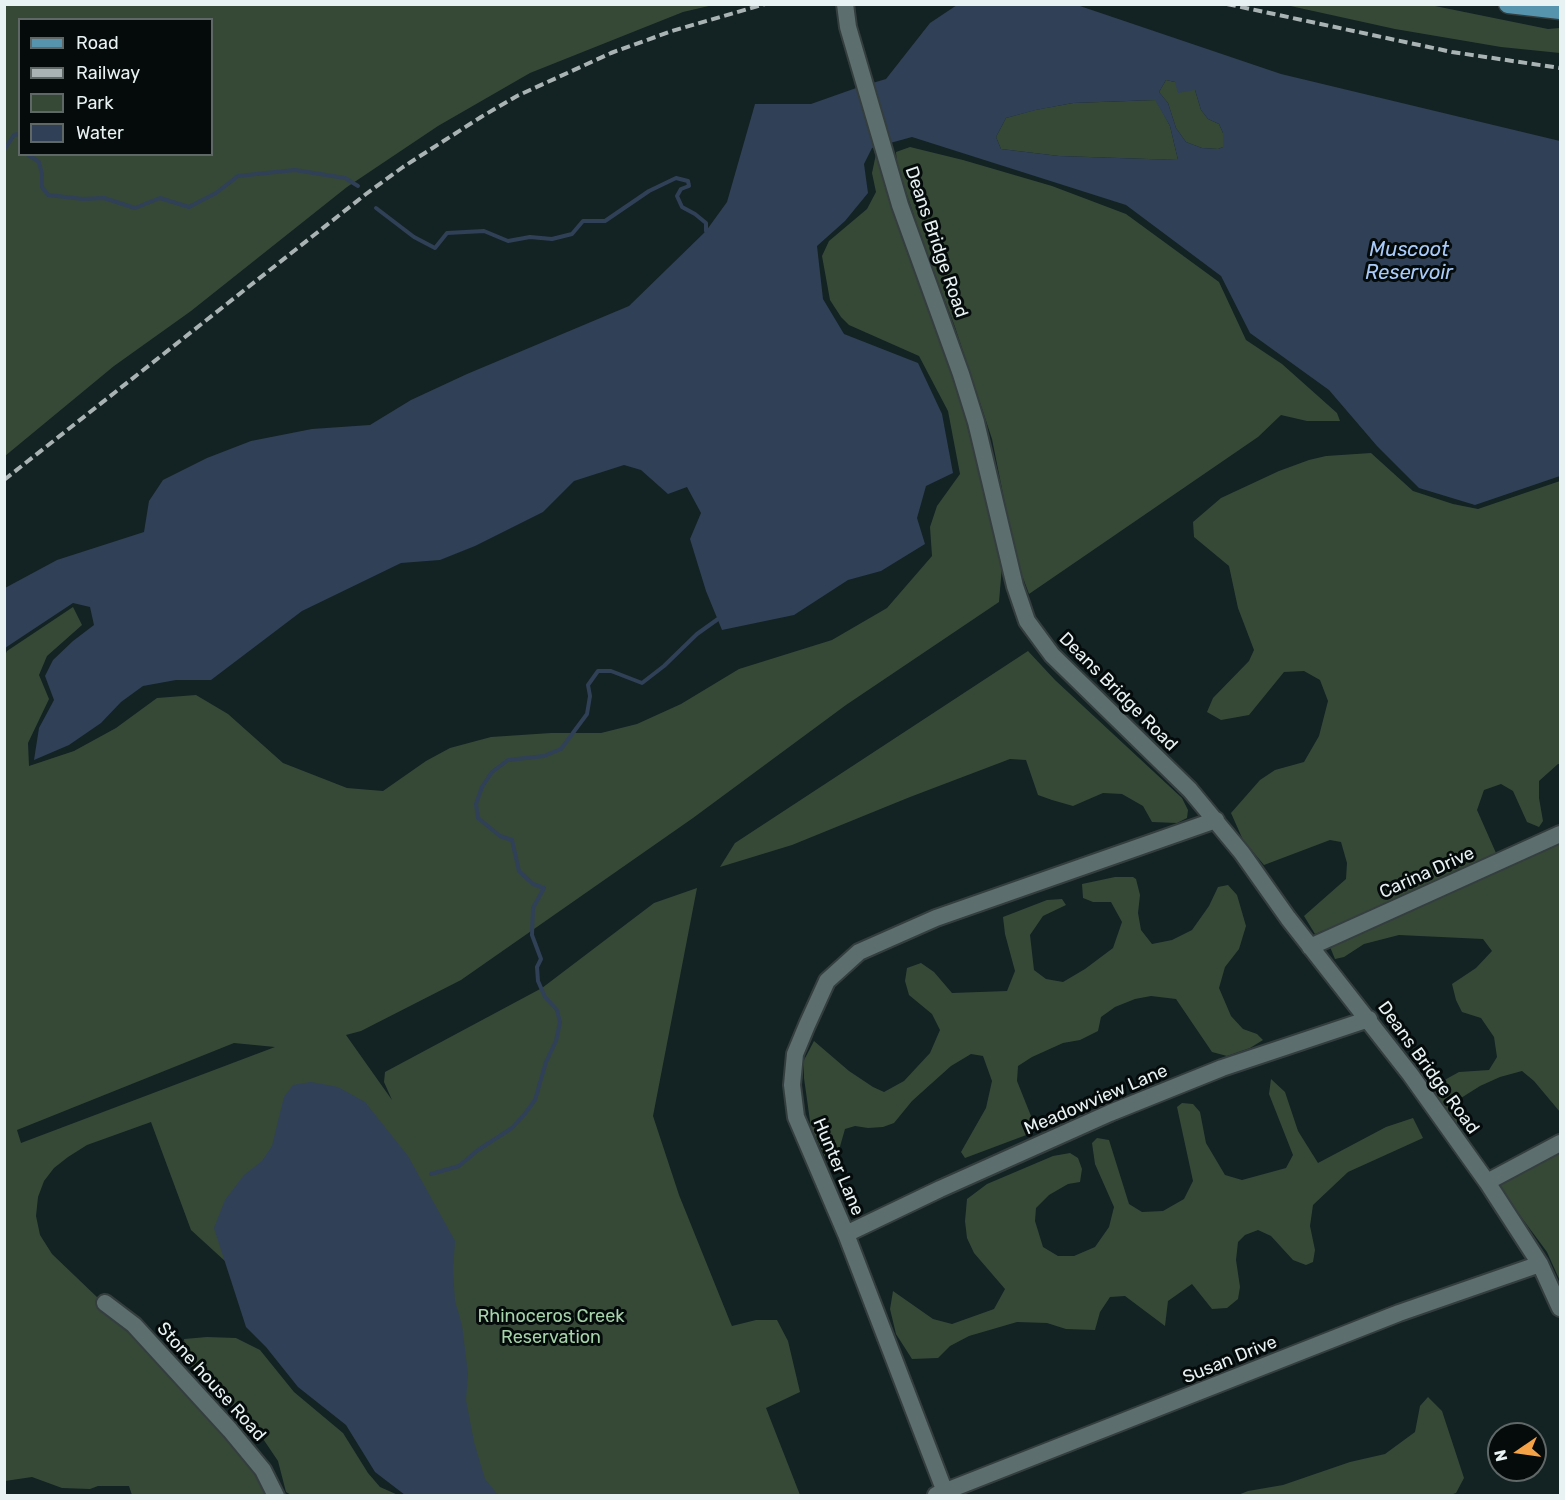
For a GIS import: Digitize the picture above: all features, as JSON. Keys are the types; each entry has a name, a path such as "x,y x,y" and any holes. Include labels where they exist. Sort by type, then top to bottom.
{"main road":[{"path":"1508,4 1560,10"}],"street":[{"name":"Deans Bridge Road","path":"845,4 848,27 882,145 914,247 961,374 988,469 1015,586 1027,621 1052,655 1190,790 1216,820 1310,947 1369,1019 1410,1074 1540,1264 1551,1283 1560,1308"},
{"name":"Hunter Lane","path":"940,1494 846,1234 796,1117 792,1085 795,1054 827,981 859,952 936,918 1216,820"},
{"name":"Carina Drive","path":"1310,947 1560,834"},
{"name":"Meadowview Lane","path":"846,1234 1110,1113 1222,1068 1369,1019"},
{"path":"1486,1182 1560,1143"},
{"name":"Susan Drive","path":"940,1494 1399,1313 1540,1264"},
{"name":"Stone house Road","path":"105,1304 134,1325 230,1430 263,1470 276,1496"}],"green space":[{"path":"5,4 713,4 683,12 530,73 438,126 347,187 191,311 114,366 5,456"},
{"path":"1286,5 1430,5 1548,29 1560,28 1560,53 1501,47 1395,29"},
{"path":"1166,80 1195,90 1201,110 1208,119 1219,124 1223,133 1223,147 1202,148 1186,142 1176,128 1168,103 1159,92"},
{"path":"1156,100 1170,126 1178,160 1059,156 1001,149 996,137 1006,118 1035,110 1073,103"},
{"path":"910,147 1052,186 1126,214 1219,282 1246,340 1282,364 1337,413 1340,421 1307,421 1281,415 1258,437 1029,594 1016,559 992,439 897,165 896,152"},
{"name":"Rhinoceros Creek Reservation","path":"876,154 904,244 959,393 1002,566 999,602 846,705 693,818 461,980 361,1031 346,1035 392,1100 384,1082 385,1072 542,988 654,903 697,888 653,1116 679,1195 732,1326 756,1320 777,1320 788,1341 800,1392 766,1408 800,1495 481,1495 191,1230 151,1122 87,1145 54,1168 44,1181 38,1197 36,1216 40,1235 52,1254 191,1387 276,1495 132,1495 129,1486 98,1486 90,1489 62,1488 32,1477 5,1481 4,658 7,651 73,607 82,625 47,656 39,675 49,699 28,743 29,766 74,751 116,728 157,698 196,695 228,714 283,763 347,788 383,791 426,761 450,748 491,737 551,733 601,733 637,724 681,704 739,669 832,640 887,608 932,556 930,527 937,506 960,474 948,411 919,356 849,325 830,300 822,256 829,241 867,209 876,192 872,173","holes":["234,1043 275,1047 21,1143 17,1130"]},
{"path":"1371,453 1413,491 1453,504 1478,509 1560,481 1560,764 1539,781 1543,821 1539,827 1527,822 1513,791 1501,784 1484,790 1477,810 1496,853 1315,934 1304,916 1346,879 1347,863 1341,842 1330,840 1264,865 1243,840 1231,813 1260,780 1275,770 1304,762 1319,736 1328,701 1320,680 1304,671 1284,672 1249,715 1221,720 1207,712 1213,698 1249,661 1254,650 1238,608 1229,566 1194,537 1193,522 1221,498 1279,471 1326,456"},
{"path":"1028,651 1055,680 1182,798 1188,810 1187,818 1177,823 1152,822 1143,806 1122,794 1103,793 1073,806 1052,800 1038,795 1026,760 1010,759 792,845 720,867 735,843"},
{"path":"1560,843 1560,1112 1534,1081 1522,1071 1500,1077 1461,1098 1457,1110 1457,1124 1450,1118 1430,1088 1459,1072 1489,1070 1497,1057 1494,1037 1481,1018 1462,1012 1452,984 1476,968 1492,951 1483,939 1399,935 1364,944 1344,957 1335,959 1328,942"},
{"path":"1115,877 1136,879 1140,895 1138,913 1141,930 1152,944 1172,940 1192,930 1209,906 1218,887 1228,885 1237,895 1246,926 1239,949 1225,967 1219,988 1231,1016 1243,1029 1257,1034 1263,1040 1250,1048 1227,1056 1212,1052 1176,999 1151,996 1135,999 1115,1007 1101,1017 1098,1031 1080,1040 1063,1043 1018,1066 1017,1081 1037,1131 965,1158 961,1152 986,1108 992,1081 983,1056 971,1054 951,1066 932,1083 912,1101 894,1123 883,1127 855,1126 845,1129 837,1157 828,1163 811,1128 804,1078 804,1060 814,1041 849,1071 884,1092 904,1081 930,1053 940,1030 932,1014 909,995 905,981 907,968 921,963 934,972 952,993 1007,991 1015,971 1003,917 1047,900 1062,899 1066,905 1043,916 1030,935 1034,970 1046,979 1063,982 1113,948 1122,922 1111,902 1093,902 1083,898 1082,884"},
{"path":"1271,1079 1285,1092 1298,1131 1318,1163 1386,1127 1413,1118 1423,1138 1348,1172 1313,1205 1310,1226 1315,1250 1313,1262 1306,1265 1293,1260 1271,1236 1258,1230 1245,1235 1238,1242 1236,1260 1240,1287 1238,1299 1227,1308 1212,1309 1192,1284 1168,1301 1165,1326 1125,1296 1110,1297 1100,1312 1095,1330 1066,1329 1047,1323 1017,1322 969,1336 950,1346 938,1358 912,1359 896,1334 890,1309 893,1291 933,1319 952,1324 994,1309 1005,1289 974,1253 967,1238 965,1221 967,1199 987,1184 1053,1156 1070,1153 1078,1158 1082,1169 1080,1182 1068,1184 1049,1195 1036,1208 1035,1221 1043,1247 1058,1256 1074,1256 1095,1247 1109,1227 1114,1207 1095,1164 1092,1143 1097,1138 1109,1140 1129,1204 1142,1212 1163,1211 1184,1199 1193,1181 1177,1107 1182,1103 1193,1104 1200,1112 1206,1143 1225,1175 1242,1180 1286,1168 1293,1155 1269,1094"},
{"path":"1560,1150 1560,1281 1547,1252 1496,1183"},
{"path":"236,1338 260,1350 294,1392 343,1433 368,1473 380,1487 398,1495 293,1496 286,1492 278,1461 253,1424 235,1410 186,1361 184,1339"},
{"path":"1428,1397 1442,1411 1464,1478 1456,1493 1447,1496 1238,1495 1283,1485 1350,1462 1385,1454 1415,1432 1420,1406"}],"water":[{"name":"Muscoot Reservoir","path":"957,5 1077,5 1281,74 1560,141 1560,476 1475,505 1419,488 1377,446 1329,390 1250,333 1221,276 1126,205 912,137 872,148 864,164 868,193 845,221 817,246 823,299 844,334 918,363 942,414 953,473 926,486 917,518 925,544 881,571 848,580 794,615 722,630 706,591 690,539 701,513 687,487 668,494 641,470 624,465 574,481 543,512 475,546 440,560 401,563 302,611 211,680 176,680 143,686 121,702 101,723 69,745 34,760 39,728 54,700 45,676 53,660 94,625 90,607 73,603 5,648 5,588 57,560 144,532 149,501 163,480 207,458 251,441 312,429 370,425 411,400 467,374 629,306 706,231 727,202 755,104 811,104 886,79 930,23","holes":["1166,80 1175,82 1178,93 1195,90 1201,110 1208,119 1219,124 1223,133 1223,147 1202,148 1186,142 1176,128 1168,103 1159,92","1155,100 1170,126 1178,160 1059,156 1001,149 996,137 1006,118 1036,110 1073,103"]},
{"path":"311,1082 338,1087 365,1102 408,1156 455,1241 453,1271 455,1301 462,1325 468,1374 466,1400 474,1442 485,1479 498,1495 405,1495 375,1472 346,1425 298,1387 266,1347 246,1327 214,1228 225,1200 244,1175 262,1161 272,1146 284,1097 293,1085"}],"waterway":[{"path":"4,150 14,135 18,134"},
{"path":"30,156 39,162 42,187 48,195 83,199 104,198 135,208 160,198 189,207 216,193 238,176 295,170 345,178 358,186"},
{"path":"376,208 414,237 435,248 447,233 484,231 508,241 530,237 552,239 572,234 583,221 605,221 649,191 676,178 688,181 689,186 681,189 677,196 682,207 706,223 706,231"},
{"path":"431,1174 459,1166 478,1150 512,1128 524,1115 535,1100 546,1062 556,1041 560,1022 557,1010 545,997 538,981 537,967 541,959 532,935 533,908 544,888 533,884 519,871 512,840 500,836 478,818 476,804 482,787 492,772 508,760 544,756 561,749 587,714 590,696 588,685 598,671 611,671 642,683 664,666 697,634 718,619"}],"railway":[{"path":"4,480 366,194 403,167 481,117 517,96 611,53 672,31 765,4"},
{"path":"1227,4 1452,52 1560,68"}]}
